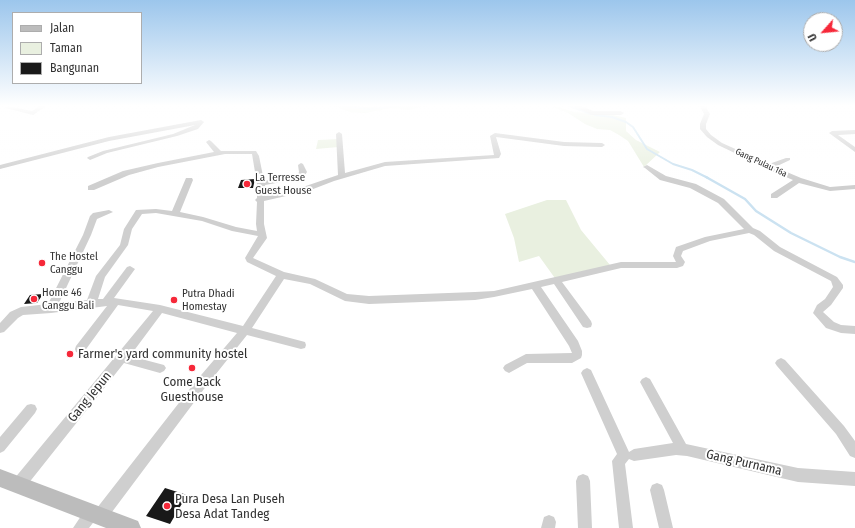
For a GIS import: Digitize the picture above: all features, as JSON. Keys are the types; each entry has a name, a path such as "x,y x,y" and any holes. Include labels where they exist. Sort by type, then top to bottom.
{"street":[{"path":"0,167 109,139 160,130"},
{"path":"90,158 105,152 191,130"},
{"name":"Gang Pulau 16a","path":"704,130 709,136 720,144 798,180"},
{"path":"855,132 832,133 855,150"},
{"path":"339,134 342,176"},
{"path":"259,200 305,189 342,176 397,163 497,157 498,154 493,138 495,135 564,144 602,145"},
{"path":"209,142 219,153"},
{"path":"91,188 140,169 219,153 254,152 261,184 259,200 261,234 263,238 249,258 254,263 282,275 312,281 345,297 369,300 494,294 621,265 677,266 681,262 677,256 679,249 708,239 750,230"},
{"path":"767,167 788,159"},
{"path":"261,184 300,176 303,172 301,165"},
{"path":"647,167 663,178 702,190 726,205 750,230 757,233 783,254 834,279 838,288 828,302 820,308 818,314 830,325 841,329 855,330"},
{"path":"175,214 189,180"},
{"name":"Gang Pulau 16a","path":"774,196 798,180"},
{"path":"798,180 830,189 855,187"},
{"path":"91,304 101,276 124,245 128,229 138,213 141,211 156,211 203,219 235,229 261,234"},
{"path":"51,309 87,235 93,218 96,215 109,212"},
{"path":"80,349 130,268"},
{"path":"80,528 96,514 245,330 282,275"},
{"path":"556,280 587,324"},
{"path":"509,368 526,359 572,358 577,355 574,344 534,284"},
{"path":"0,329 17,312 111,301 160,309 301,345"},
{"name":"Gang Jepun","path":"19,484 160,309"},
{"path":"122,358 160,368"},
{"path":"781,363 840,430 855,452"},
{"path":"587,373 624,456 618,461 626,528"},
{"path":"646,382 683,450"},
{"path":"0,448 32,410"},
{"name":"Gang Purnama","path":"634,455 683,450 798,475 855,479"},
{"path":"0,478 131,528"},
{"path":"582,481 585,528"},
{"path":"657,490 666,528"}],"green space":[{"path":"605,130 626,130 636,140 660,152 644,167 628,141 610,130"},
{"path":"340,139 338,147 316,149 318,140"},
{"path":"547,200 566,200 581,230 610,265 557,281 539,256 519,262 514,238 505,214"}],"building":[{"name":"La Terresse Guest House","path":"255,179 253,188 238,188 241,180"},
{"name":"Home 46 Canggu Bali","path":"43,294 37,303 24,304 30,295"},
{"name":"Pura Desa Lan Puseh Desa Adat Tandeg","path":"165,488 187,495 170,524 146,516"}],"waterway":[{"path":"635,130 647,149 673,164 692,170 706,177"},
{"path":"706,177 745,199 756,211 791,233 840,257 855,262"}],"place":[{"name":"La Terresse Guest House","path":"247,184"},
{"name":"The Hostel Canggu","path":"42,263"},
{"name":"Home 46 Canggu Bali","path":"34,299"},
{"name":"Putra Dhadi Homestay","path":"174,300"},
{"name":"Farmer's yard community hostel","path":"70,354"},
{"name":"Come Back Guesthouse","path":"192,368"},
{"name":"Pura Desa Lan Puseh Desa Adat Tandeg","path":"167,506"}]}
